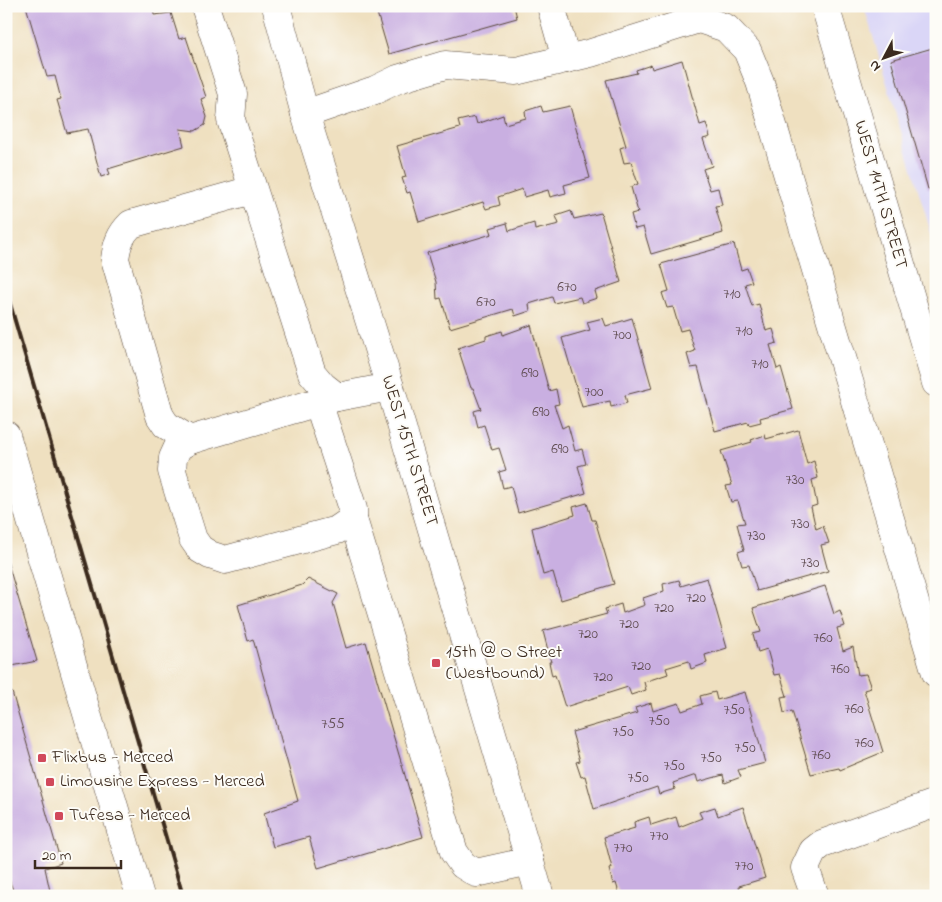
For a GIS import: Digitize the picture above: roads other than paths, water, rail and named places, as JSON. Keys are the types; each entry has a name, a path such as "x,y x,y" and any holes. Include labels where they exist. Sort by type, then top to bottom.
{"street":[{"path":"205,6 233,94 231,120 252,190 312,374 323,386 327,400 352,509 345,524 454,852 463,865 476,873 530,861"},
{"name":"WEST 15TH STREET","path":"276,6 306,114 390,387 540,896"},
{"path":"551,6 566,59"},
{"name":"WEST 14TH STREET","path":"825,6 936,383"},
{"path":"306,114 375,90 398,79 445,65 516,71 591,53 699,19 726,28 747,50 760,82 936,673"},
{"path":"190,440 166,426 160,416 115,259 121,234 131,224 252,190"},
{"path":"345,524 225,560 200,548 192,539 172,471 173,458 178,446 190,440 327,400 390,387"},
{"path":"6,435 140,896"},
{"path":"815,896 805,868 813,851 822,844 936,803"}],"railway":[{"path":"6,290 183,896"}],"place":[{"name":"15th @ O Street (Westbound)","path":"436,663"},
{"name":"Flixbus - Merced","path":"42,758"},
{"name":"Limousine Express - Merced","path":"50,782"},
{"name":"Tufesa - Merced","path":"59,816"}]}
